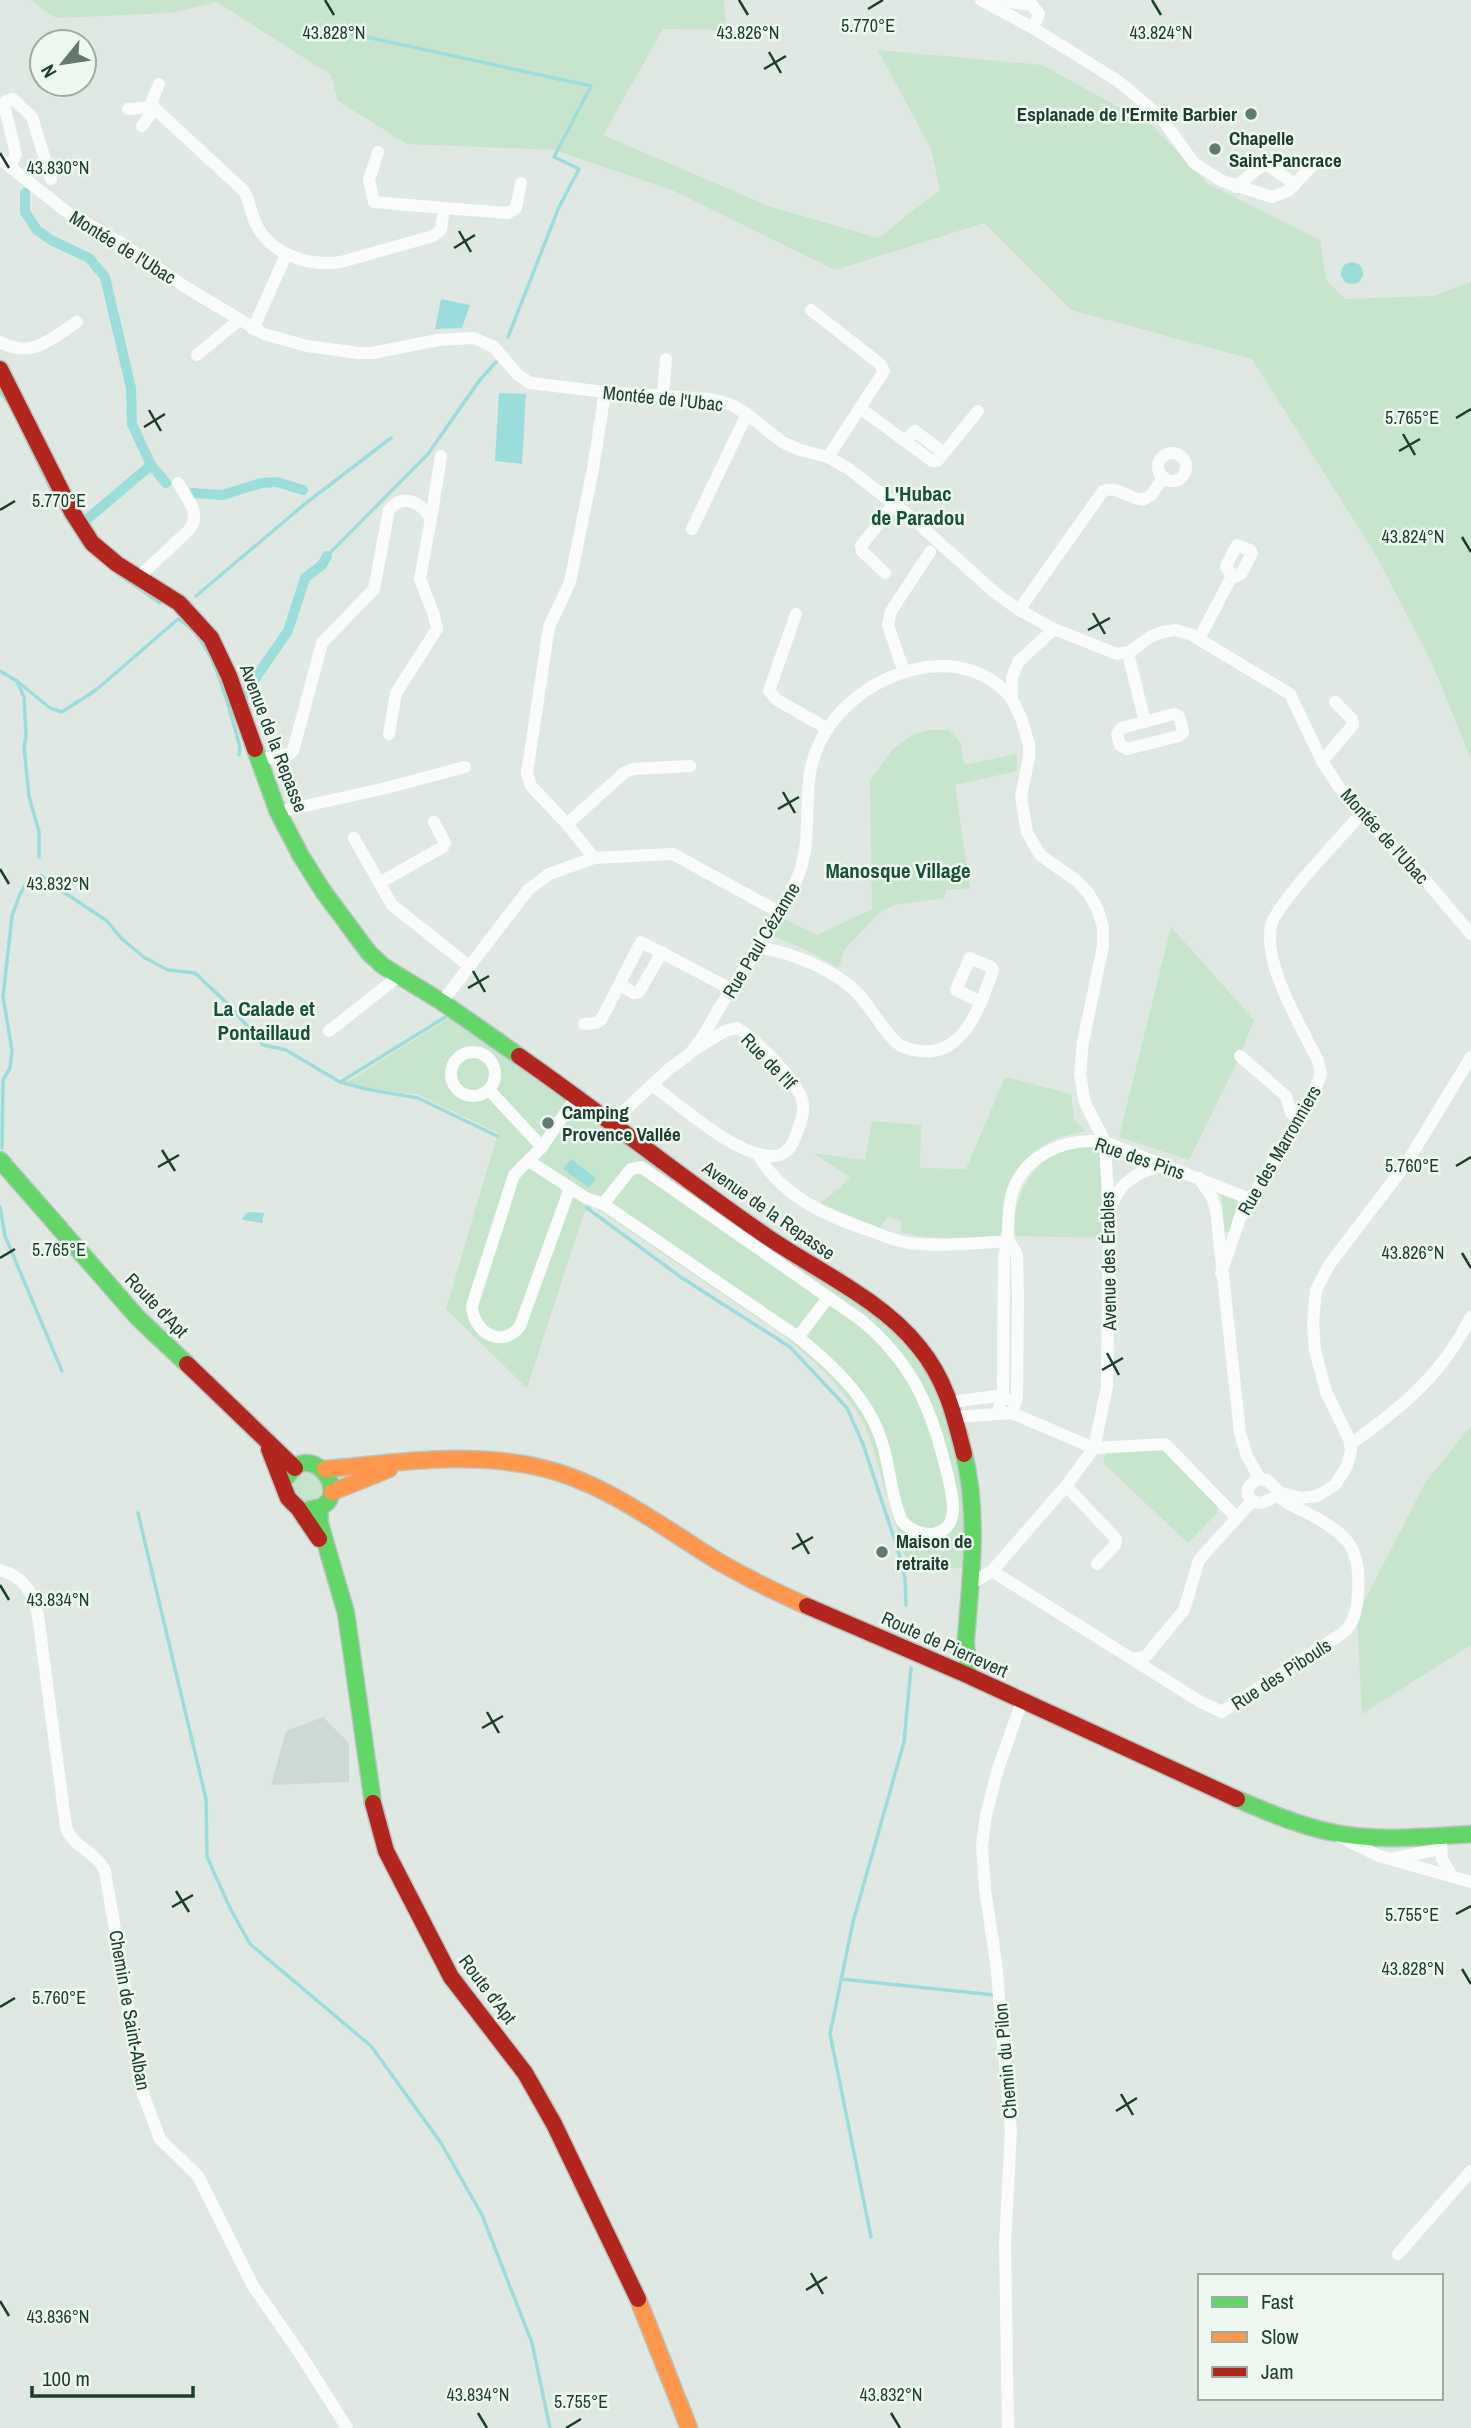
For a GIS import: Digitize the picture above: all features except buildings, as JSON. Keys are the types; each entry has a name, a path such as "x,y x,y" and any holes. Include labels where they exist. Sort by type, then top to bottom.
{"main road":[{"name":"Avenue de la Repasse","path":"0,369 72,512 87,536 108,557 179,603 211,638 229,677 278,812 301,856 354,935 373,957 442,1002 576,1097 769,1238 867,1301 892,1319 922,1351 939,1377 954,1409 971,1500 972,1583 964,1669"},
{"name":"Route d'Apt","path":"0,1160 138,1318 295,1468"},
{"name":"Route d'Apt","path":"264,1439 286,1491"},
{"name":"Route de Pierrevert","path":"325,1469 454,1457 482,1457 523,1464 567,1476 617,1499 744,1575 792,1600 964,1669 1022,1701 1260,1809 1332,1833 1441,1843 1471,1835"},
{"name":"Route de Pierrevert","path":"332,1492 415,1461"},
{"path":"313,1464 325,1469 330,1476 332,1492 325,1504 312,1510 298,1508 292,1504 286,1491 287,1478 295,1468 313,1464"},
{"name":"Route d'Apt","path":"298,1508 327,1551"},
{"name":"Route d'Apt","path":"319,1508 320,1524 346,1613 374,1809 386,1851 416,1914 451,1977 525,2073 554,2124 640,2305 689,2428"}],"street":[{"path":"981,0 1034,28 1118,81 1160,116 1194,163 1206,173 1236,187 1272,197 1284,195 1313,165"},
{"path":"994,0 1032,5 1039,14 1034,28"},
{"path":"159,84 152,101 153,107 243,190 262,234 286,255 337,263 433,236 441,230 444,208"},
{"path":"5,162 16,153 4,104 13,99 32,117 51,180"},
{"path":"128,109 153,107"},
{"path":"142,126 153,107"},
{"path":"378,152 369,181 374,202 508,213 516,208 521,183"},
{"name":"Montée de l'Ubac","path":"5,162 67,212 121,243 253,329 286,341 359,353 438,340 474,338 494,347 526,382 722,402 747,414 773,436 790,446 828,457 849,469 895,503 972,574 1019,610 1054,629 1109,653 1128,653 1156,634 1169,631 1181,631 1199,639 1290,694 1322,761 1361,814 1420,874 1471,934"},
{"path":"1236,187 1256,169 1266,164 1295,184"},
{"path":"253,329 286,255"},
{"path":"811,310 883,368 883,373 828,457"},
{"path":"197,355 239,320"},
{"path":"0,342 16,349 33,349 77,323"},
{"path":"663,395 666,359"},
{"path":"594,858 531,786 527,772 549,627 570,582 593,469 605,392"},
{"path":"860,408 906,440 916,431 944,453 978,411"},
{"path":"692,529 747,414"},
{"path":"389,734 397,692 437,629 435,615 420,579 441,456"},
{"path":"1019,610 1103,491 1114,488 1135,499 1143,500 1151,495 1164,477"},
{"path":"139,577 195,522 194,510 178,483"},
{"path":"258,760 293,751 322,643 374,589 390,508 403,501 415,502 423,507 431,519"},
{"path":"885,573 862,551 861,546 895,503"},
{"path":"904,672 887,622 891,611 930,552"},
{"path":"1199,639 1233,574"},
{"path":"796,614 769,691 777,700 828,729"},
{"path":"984,676 1018,662 1054,629"},
{"path":"1128,653 1145,722"},
{"path":"1018,662 1012,678 1012,699 1021,718 1030,755 1021,797 1029,838 1040,855 1077,881 1089,894 1096,905 1103,927 1103,946 1083,1042 1080,1074 1085,1103 1105,1142"},
{"name":"Rue Paul Cézanne","path":"612,1123 692,1052 779,912 804,864 810,776 815,754 828,729 844,708 860,694 904,672 947,666 984,676 1000,685 1012,699"},
{"path":"1322,761 1353,725 1352,719 1335,702"},
{"path":"1177,714 1183,732 1180,736 1122,748 1118,741 1119,731 1145,722 1177,714"},
{"path":"567,824 624,772 633,769 690,766"},
{"path":"278,812 465,767"},
{"name":"Rue des Marronniers","path":"1260,1479 1247,1455 1239,1427 1221,1273 1239,1220 1315,1090 1321,1070 1275,966 1270,944 1271,926 1282,905 1361,814"},
{"path":"379,883 443,847 444,843 434,822"},
{"path":"354,838 394,907 469,966"},
{"path":"442,1002 528,890 549,874 594,858 673,854 779,912"},
{"path":"584,1024 600,1021 641,942 731,989"},
{"path":"757,947 804,960 844,981 863,999 893,1040 908,1049 934,1051 954,1043 965,1032 979,1004"},
{"path":"620,985 635,993 639,992 662,952"},
{"path":"329,1031 399,976"},
{"name":"Rue de l'If","path":"692,1052 724,1031 737,1028 767,1055 795,1086 804,1107 793,1143 781,1155 758,1154"},
{"path":"1240,1056 1286,1096 1291,1113 1298,1119"},
{"path":"1279,1494 1268,1481 1260,1479 1252,1481 1248,1488 1248,1496 1252,1501 1261,1503 1279,1494 1305,1499 1327,1491 1344,1472 1350,1456 1350,1445 1320,1373 1313,1323 1316,1290 1329,1265 1406,1164 1471,1057"},
{"path":"652,1085 732,1143 758,1154 780,1182 820,1211 894,1239 915,1244 1009,1241"},
{"path":"489,1090 542,1147"},
{"path":"570,1188 520,1326 513,1335 507,1337 495,1337 485,1333 475,1322 473,1301 514,1175 542,1147 576,1097"},
{"name":"Rue des Pins","path":"998,1413 1003,1396 1004,1255 1009,1241 1010,1199 1020,1176 1031,1163 1066,1143 1083,1140 1105,1142 1250,1199"},
{"name":"Avenue des Érables","path":"972,1583 992,1571 1066,1486 1094,1448 1107,1387 1109,1214 1105,1142"},
{"path":"529,1161 586,1198 603,1203 798,1337 838,1371 867,1412 883,1444 902,1521 920,1534 930,1535 944,1529 952,1516 952,1498 937,1434 922,1394 906,1367 881,1338 641,1167 631,1169 603,1203"},
{"path":"1109,1214 1124,1183 1144,1171 1163,1165"},
{"path":"1199,1178 1213,1200 1221,1273"},
{"path":"1219,1240 1233,1240"},
{"name":"Rue des Pins","path":"1009,1241 1017,1258 1017,1412"},
{"path":"798,1337 828,1298"},
{"path":"1350,1445 1391,1416 1419,1390 1452,1352 1471,1317"},
{"path":"954,1409 1003,1396 1017,1412 1094,1448 1165,1444 1237,1518"},
{"path":"954,1409 1017,1412"},
{"path":"1066,1486 1116,1539 1115,1545 1097,1564"},
{"name":"Rue des Pibouls","path":"992,1571 1207,1706 1222,1712 1347,1630 1353,1619 1359,1568 1354,1551 1343,1537 1327,1524 1290,1507 1279,1494"},
{"path":"1133,1659 1146,1656 1183,1612 1197,1562 1252,1501"},
{"name":"Chemin de Saint-Alban","path":"0,1570 14,1575 24,1583 31,1591 37,1607 66,1827 73,1842 97,1858 105,1871 143,2094 155,2129 168,2148 198,2176 253,2286 299,2352 346,2428"},
{"name":"Chemin du Pilon","path":"1009,2428 1005,2244 1010,2132 1008,2076 982,1846 986,1815 998,1769 1022,1701"},
{"path":"1332,1833 1367,1851 1471,1882"},
{"path":"1390,1859 1441,1843 1443,1861 1452,1876"},
{"path":"1398,2254 1471,2171"}],"shaded area":[{"path":"323,1717 349,1743 349,1782 271,1785 286,1731"}],"green space":[{"path":"31,0 724,0 726,30 663,29 603,135 768,206 878,238 940,190 931,149 878,50 1042,65 1153,126 1208,184 1320,240 1326,280 1345,299 1433,296 1471,282 1471,759 1431,661 1374,552 1252,359 1071,310 984,223 835,270 672,190 554,150 407,144 338,101 331,75 217,2 171,13 56,18"},
{"path":"929,730 949,730 961,743 964,765 1017,754 1017,771 955,785 970,888 946,890 945,898 894,905 878,914 844,950 839,968 774,936 784,919 817,935 872,909 870,781 893,749 914,734"},
{"path":"1171,927 1254,1020 1240,1056 1189,1160 1119,1137"},
{"path":"449,1018 786,1256 873,1313 904,1340 930,1379 951,1430 961,1484 963,1568 909,1570 864,1424 852,1404 824,1371 783,1335 594,1207 587,1208 584,1213 527,1388 446,1309 498,1133 419,1095 344,1084"},
{"path":"1005,1077 1071,1094 1074,1119 1086,1131 1046,1144 1021,1164 1007,1195 1001,1236 950,1238 913,1235 900,1232 902,1222 888,1216 880,1228 820,1203 850,1177 813,1153 865,1160 872,1121 921,1125 920,1168 966,1169"},
{"path":"1097,1146 1101,1151 1102,1238 1016,1236 1016,1211 1033,1173 1053,1154 1065,1148"},
{"path":"1221,1192 1238,1199 1229,1233 1225,1232"},
{"path":"1471,1426 1471,1645 1362,1714 1357,1616 1425,1483"},
{"path":"1162,1449 1217,1505 1217,1513 1188,1543 1103,1463 1107,1450"},
{"path":"308,1473 318,1477 322,1487 318,1497 308,1501 298,1497 294,1487 298,1477"}],"water":[{"path":"1352,262 1360,265 1363,273 1360,281 1352,284 1344,281 1341,273 1344,265"},
{"path":"441,299 470,305 462,328 435,329"},
{"path":"499,393 526,394 522,464 495,461"},
{"path":"571,1159 596,1178 589,1188 563,1169"},
{"path":"264,1213 262,1223 242,1220 245,1214"}],"waterway":[{"path":"348,33 591,86 554,157 579,169 559,207 508,337"},
{"path":"25,193 25,212 37,230 51,240 89,258 105,277 131,388 132,424 151,465 85,521"},
{"path":"327,556 428,454 479,381 496,362"},
{"path":"0,392 8,402"},
{"path":"24,434 54,496 84,544"},
{"path":"196,596 306,503 391,438"},
{"path":"151,465 166,483"},
{"path":"192,493 223,495 261,483 277,482 303,490"},
{"path":"243,696 288,631 305,578 322,565 327,556"},
{"path":"113,570 160,603"},
{"path":"17,681 50,708 62,712 96,690 178,619 191,628 211,658 231,714 240,747 239,755"},
{"path":"0,671 17,681 24,697 24,747 29,796 39,832 39,857"},
{"path":"41,875 107,921 122,939 145,958 168,970 195,973 231,1007 263,1045 286,1050 340,1082 418,1098 497,1136"},
{"path":"2,1148 3,1080 10,1068 12,1050 3,997 12,916 28,881"},
{"path":"342,1081 447,1016"},
{"path":"0,1207 5,1236 62,1371"},
{"path":"587,1208 682,1278 790,1347 847,1408 863,1444 898,1550 905,1578 906,1605"},
{"path":"138,1513 206,1799 207,1857 250,1944 371,2046 441,2143 482,2215 532,2343 550,2428"},
{"path":"871,2237 830,2034 853,1922 904,1742 911,1668"},
{"path":"841,1979 994,1995"}],"traffic: fast":[{"path":"255,749 278,812 301,856 369,953 383,966 442,1002 519,1056"},
{"path":"0,1160 138,1318 187,1364"},
{"path":"964,1454 973,1523 966,1638 967,1675"},
{"path":"287,1477 297,1466 306,1463 321,1469 327,1476 330,1499 322,1506 308,1510"},
{"path":"319,1508 320,1524 346,1613 373,1803"},
{"path":"1237,1799 1294,1822 1347,1835 1400,1838 1471,1834"}],"traffic: slow":[{"path":"325,1469 458,1459 511,1462 563,1474 610,1495 721,1563 807,1606"},
{"path":"332,1492 389,1469"},
{"path":"638,2299 689,2428"}],"traffic: jam":[{"path":"0,369 72,512 92,543 117,564 179,603 211,638 229,676 255,749"},
{"path":"519,1056 737,1216 869,1301 904,1330 936,1372 952,1411 964,1454"},
{"path":"187,1364 295,1468"},
{"path":"269,1449 288,1498 319,1539"},
{"path":"807,1606 967,1675 1237,1799"},
{"path":"373,1803 386,1851 451,1977 525,2073 554,2124 638,2299"}],"place":[{"name":"Esplanade de l'Ermite Barbier","path":"1251,114"},
{"name":"Chapelle Saint-Pancrace","path":"1215,149"},
{"name":"Camping Provence Vallée","path":"548,1123"},
{"name":"Maison de retraite","path":"882,1552"}],"district":[{"name":"L'Hubac de Paradou","path":"918,505"},
{"name":"Manosque Village","path":"898,870"},
{"name":"La Calade et Pontaillaud","path":"264,1020"}]}
